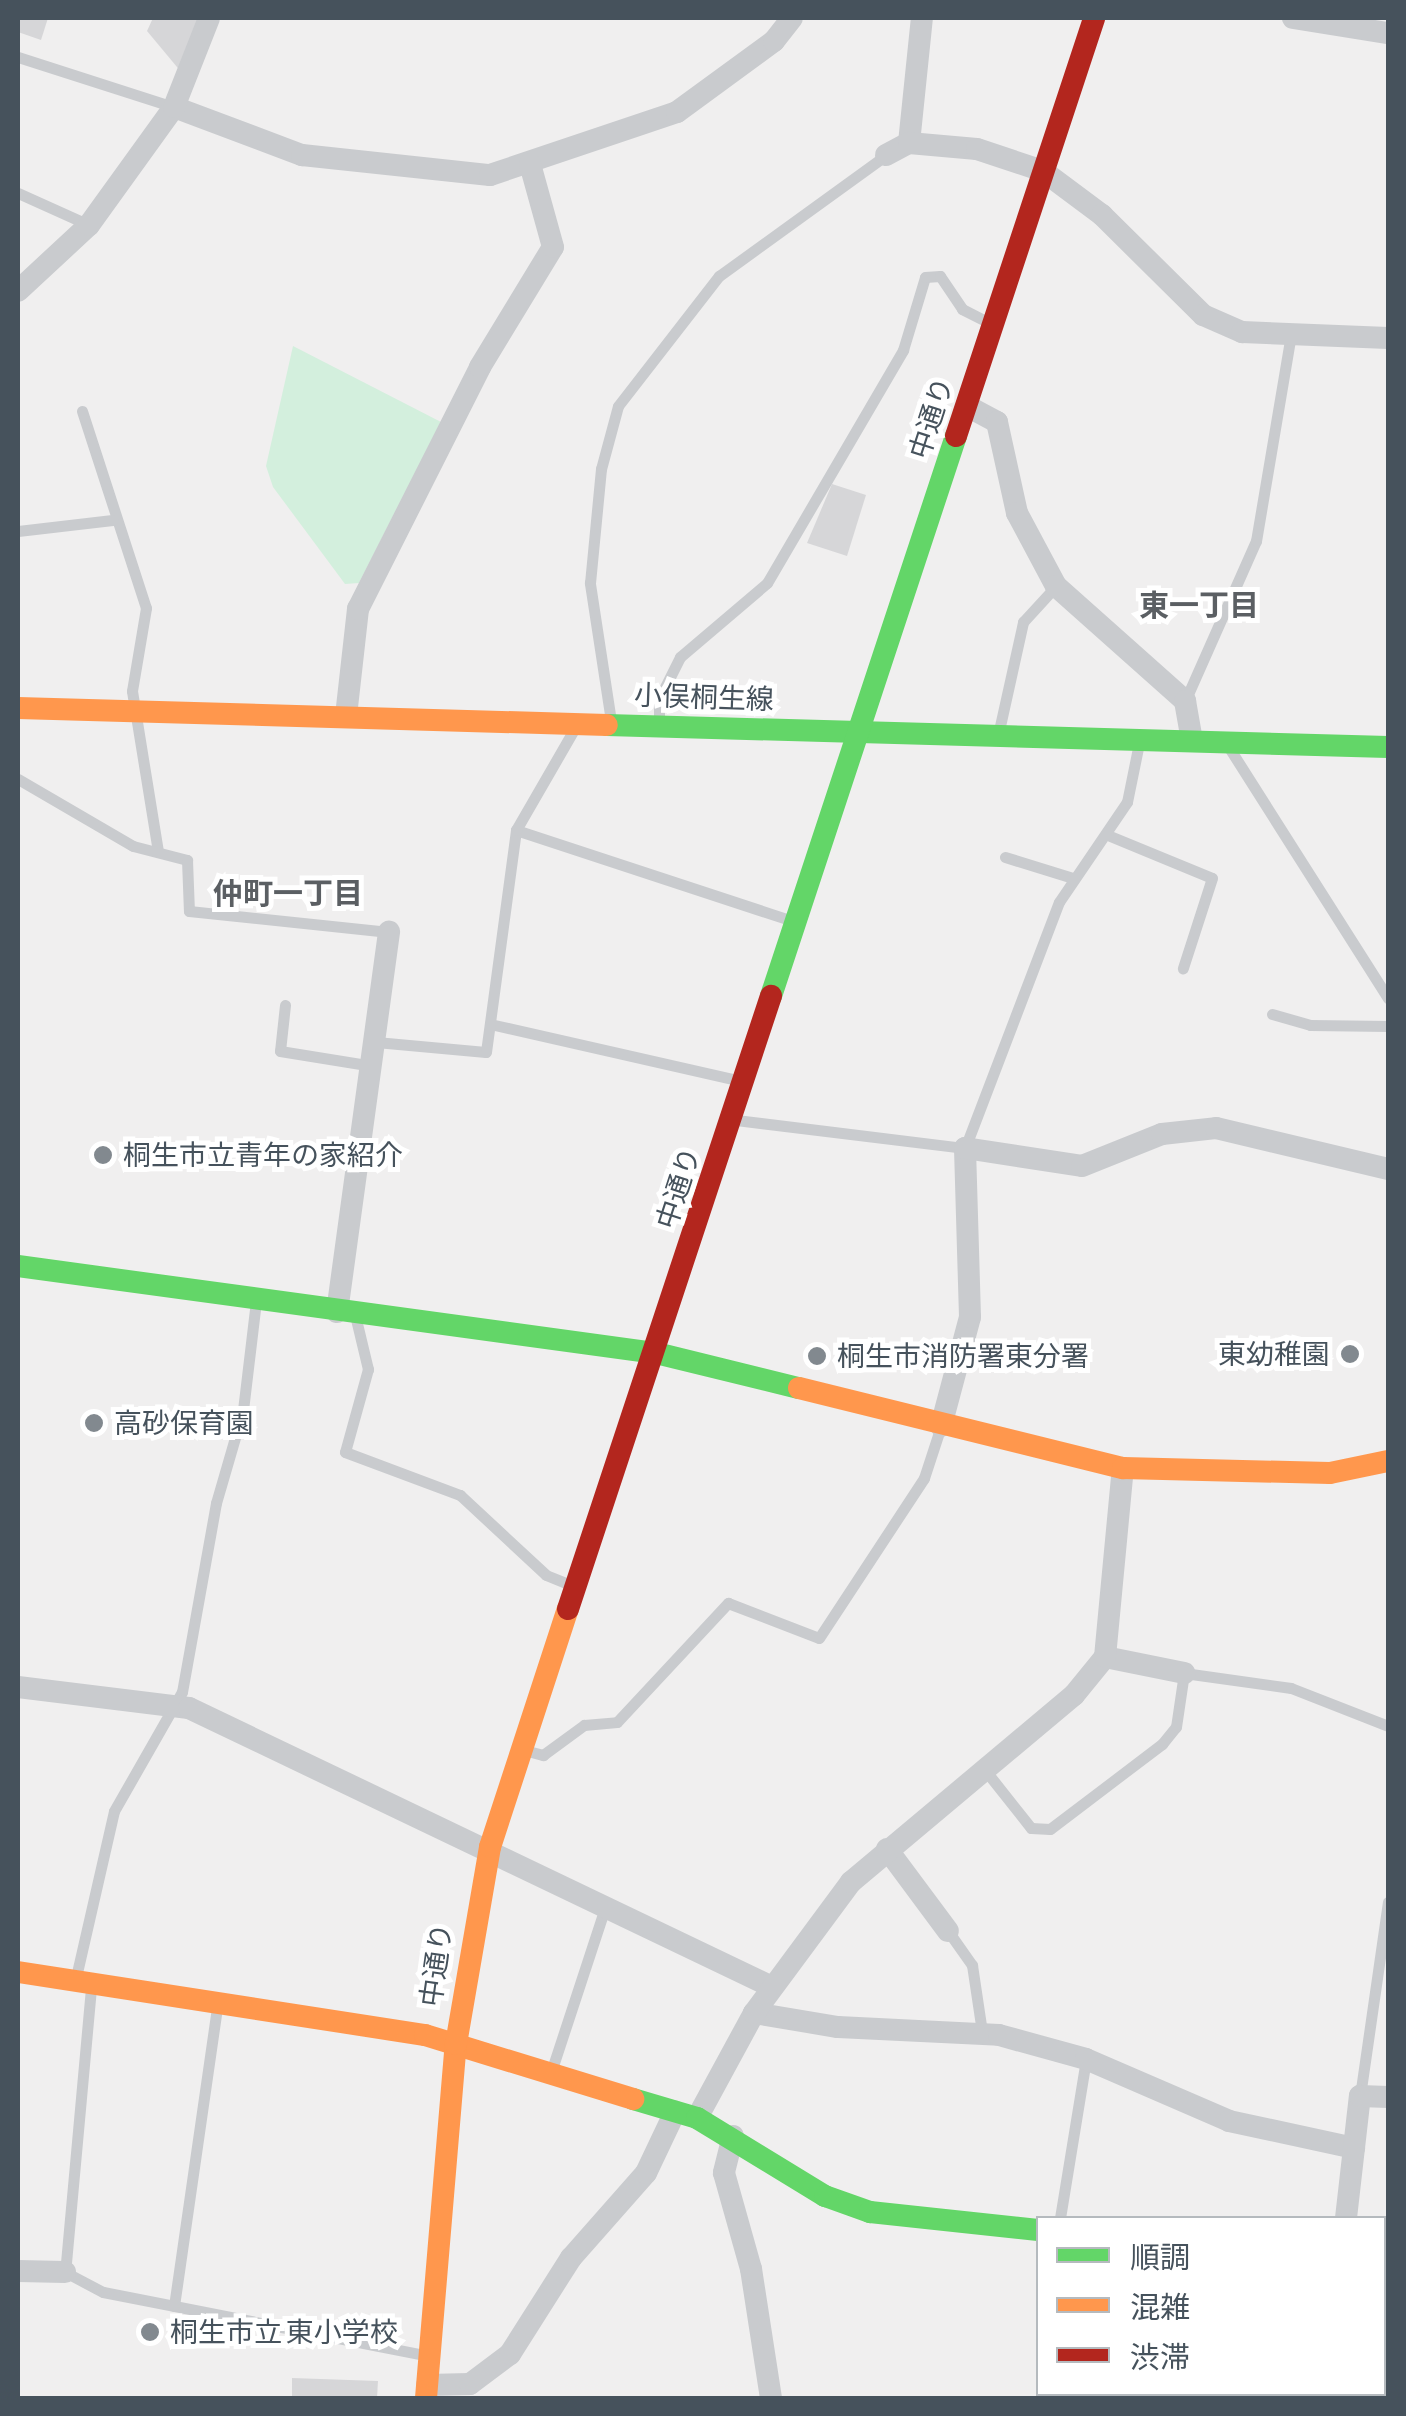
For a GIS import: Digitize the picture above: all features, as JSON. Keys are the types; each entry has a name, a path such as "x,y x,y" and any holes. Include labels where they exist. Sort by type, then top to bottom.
{"street":[{"path":"18,291 89,226 174,107 209,18"},
{"path":"174,107 341,163 490,175 677,112 774,41 792,18"},
{"path":"909,143 922,18"},
{"name":"中通り","path":"426,2392 456,2044 490,1847 1094,18"},
{"path":"1293,18 1388,32"},
{"path":"886,155 909,143 976,149 1043,171 1102,215 1204,315 1290,340 1388,338"},
{"path":"346,716 358,609 480,367 553,248 530,164"},
{"path":"968,406 996,422 1017,513 1056,586 1185,701 1192,740"},
{"name":"小俣桐生線","path":"18,708 1388,746"},
{"path":"346,1313 389,932"},
{"path":"942,1426 970,1316 965,1148 1082,1166 1162,1134 1216,1128 1388,1169"},
{"path":"18,1266 656,1353 1124,1468 1330,1473 1388,1461"},
{"path":"426,2392 470,2392 510,2354 571,2258 646,2173 772,1987 886,1849 1074,1695 1105,1657 1124,1468"},
{"path":"1105,1657 1184,1673"},
{"path":"18,1687 178,1704 490,1847 772,1987"},
{"path":"886,1849 948,1931"},
{"path":"18,1972 456,2044 686,2115 733,2136 825,2196 870,2212 1036,2230"},
{"path":"754,2013 838,2027 982,2032 1086,2059 1228,2121 1354,2148"},
{"path":"1346,2216 1360,2096 1388,2097"},
{"path":"733,2136 724,2173 751,2269 771,2398"},
{"path":"18,2271 65,2272"}],"lane":[{"path":"18,58 174,107"},
{"path":"611,724 590,583 601,470 618,406 719,276 886,155"},
{"path":"18,193 89,226"},
{"path":"660,726 658,699 680,657 767,583 882,373 903,350 926,277 940,276 962,309 992,324"},
{"path":"1185,701 1256,541 1290,340"},
{"path":"82,411 112,520 146,608 134,710 158,852"},
{"path":"18,531 112,520"},
{"path":"998,734 1023,622 1056,586"},
{"path":"376,1042 479,1054 490,1024 516,830 576,724"},
{"path":"732,1119 965,1148 1014,1006 1073,878 1110,836 1127,802 1139,739"},
{"path":"1227,742 1231,759 1388,998"},
{"path":"18,779 92,824 192,868 189,911 389,932"},
{"path":"516,830 796,922"},
{"path":"1110,836 1212,878 1184,968"},
{"path":"1005,857 1073,878"},
{"path":"284,1006 280,1051 373,1066"},
{"path":"1272,1014 1310,1025 1388,1026"},
{"path":"490,1024 743,1082"},
{"path":"256,1299 243,1410 178,1704 114,1811 84,1983 65,2272 103,2292 429,2356"},
{"path":"346,1313 368,1369 345,1452 460,1495 546,1576 577,1587"},
{"path":"522,1750 543,1756 584,1725 617,1722 728,1603 819,1638 916,1491 942,1426"},
{"path":"984,1770 1031,1828 1050,1829 1162,1744 1176,1726 1184,1673 1291,1688 1388,1726"},
{"path":"1360,2096 1388,1902"},
{"path":"551,2074 606,1905"},
{"path":"948,1931 972,1966 982,2032"},
{"path":"174,2306 218,2002"},
{"path":"1060,2216 1086,2059"}],"green space":[{"path":"293,346 441,422 359,583 345,584 273,487 266,466"}],"building":[{"path":"18,18 48,18 41,40 18,32"},
{"path":"153,18 204,18 182,73 147,31"},
{"path":"832,484 866,495 847,556 807,543"},
{"path":"292,2378 378,2381 377,2398 292,2398"}],"traffic: fast":[{"path":"771,996 956,436"},
{"path":"607,725 1388,747"},
{"path":"18,1266 656,1353 799,1388"},
{"path":"633,2099 697,2118 825,2196 870,2212 1036,2230"}],"traffic: slow":[{"path":"18,708 607,725"},
{"path":"799,1388 1123,1468 1330,1473 1388,1461"},
{"path":"426,2398 456,2044 490,1847 568,1609"},
{"path":"18,1972 425,2035 633,2099"}],"traffic: jam":[{"path":"956,436 1094,18"},
{"path":"568,1609 771,996"}],"place":[{"name":"桐生市立青年の家紹介","path":"103,1155"},
{"name":"東幼稚園","path":"1350,1354"},
{"name":"桐生市消防署東分署","path":"817,1356"},
{"name":"高砂保育園","path":"94,1423"},
{"name":"桐生市立 東小学校","path":"150,2332"}],"district":[{"name":"東一丁目","path":"1199,605"},
{"name":"仲町一丁目","path":"288,893"}]}
